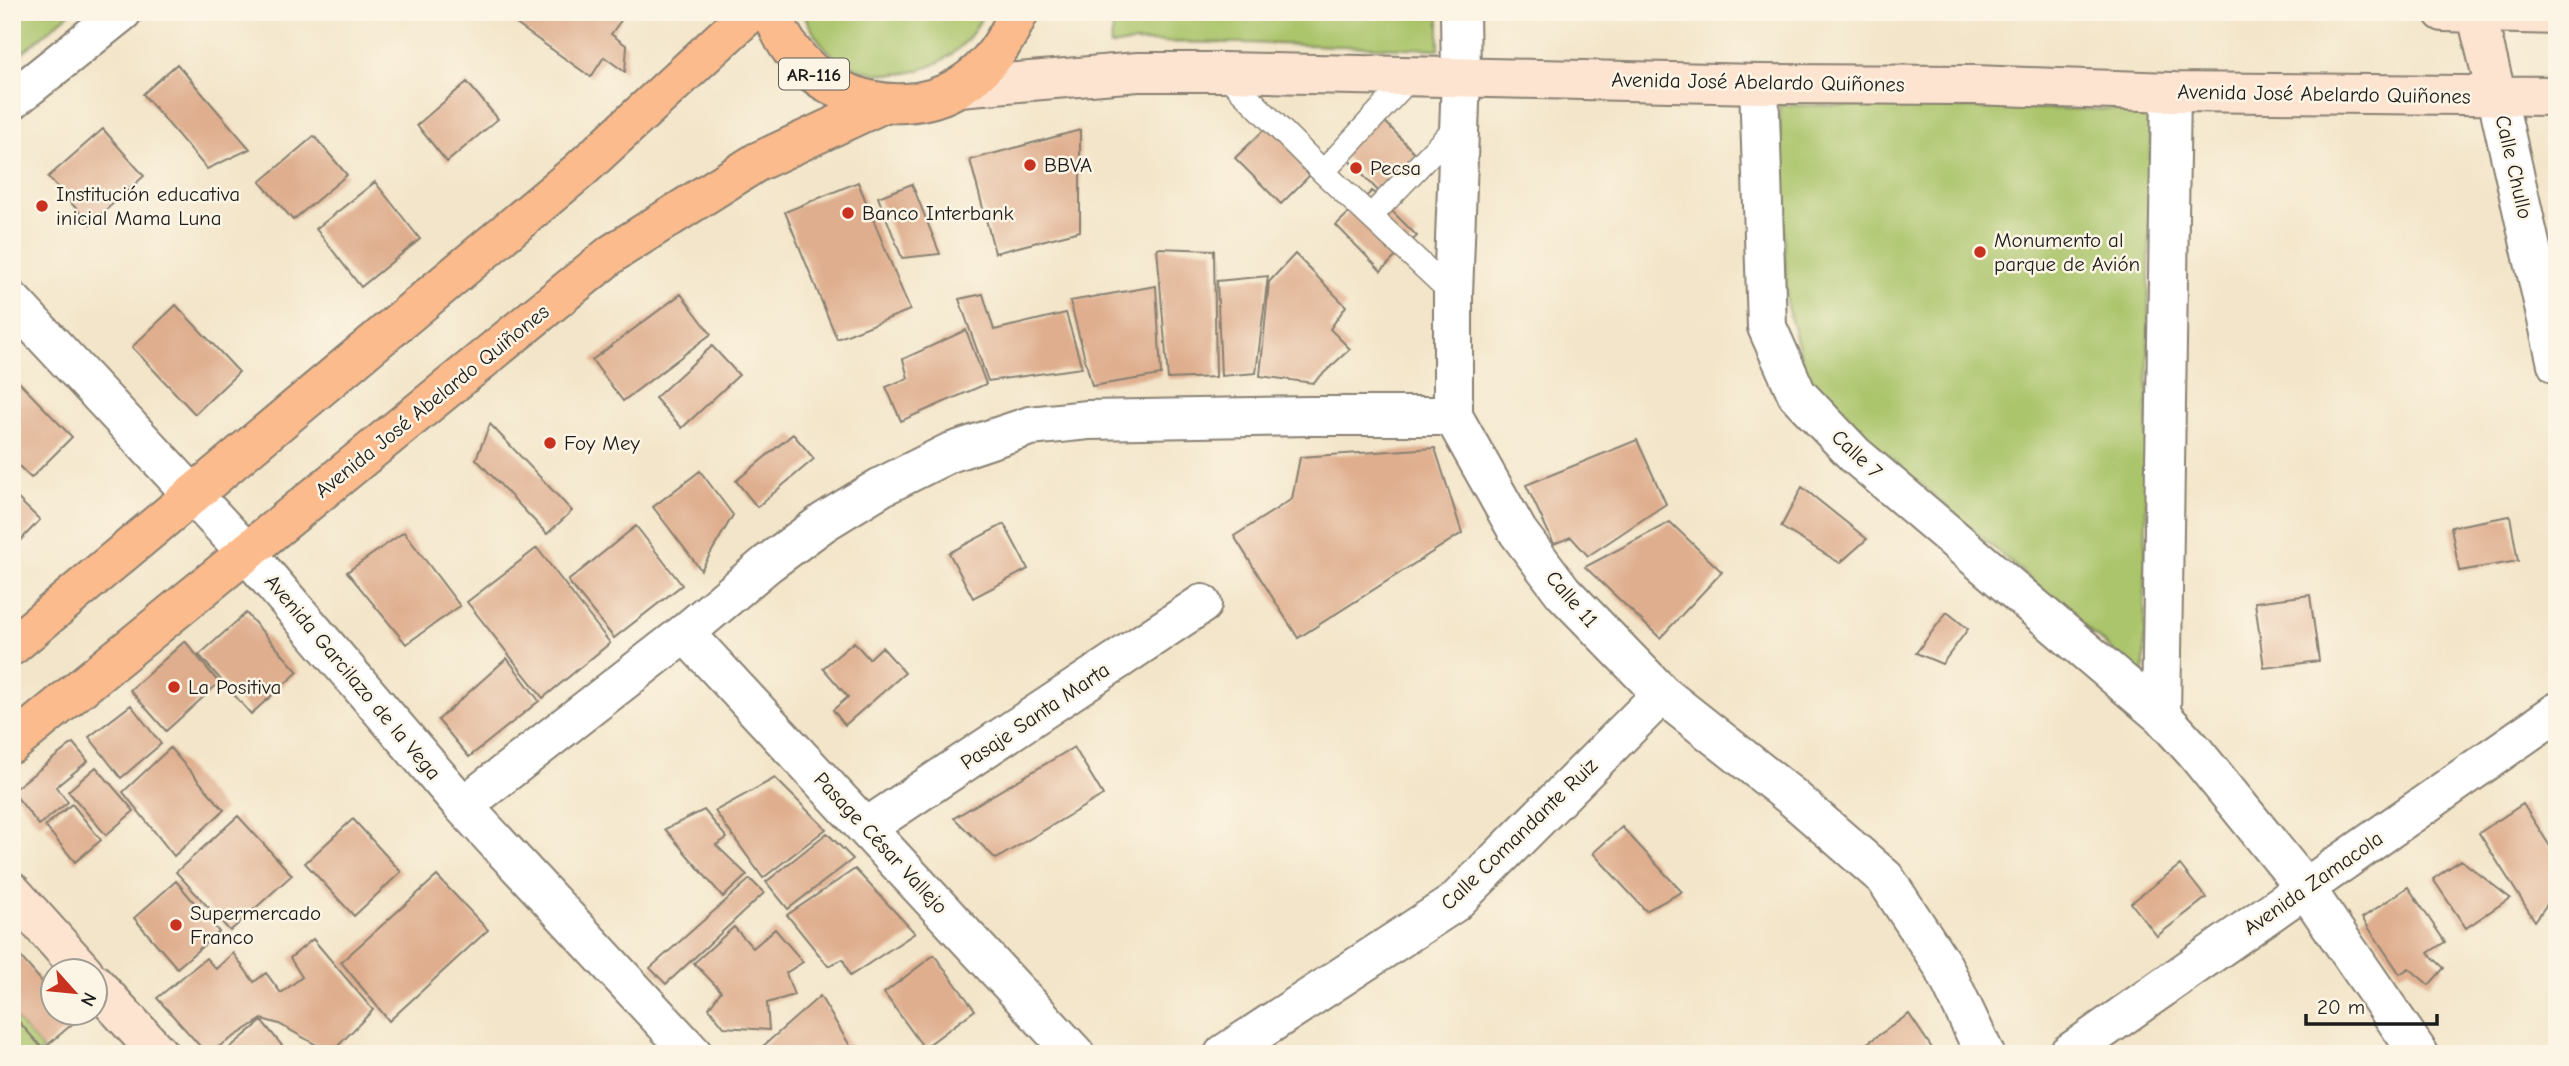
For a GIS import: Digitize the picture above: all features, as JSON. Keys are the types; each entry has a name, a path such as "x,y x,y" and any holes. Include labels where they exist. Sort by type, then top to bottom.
{"main road":[{"path":"12,646 579,171 751,12"},
{"name":"AR-116","path":"773,12 786,41 799,61 824,82 852,96 882,104 909,103 935,97 959,87 985,67 1006,40 1019,12"},
{"path":"2465,13 2557,15"},
{"name":"Calle Chullo","path":"2465,13 2497,97"},
{"name":"Avenida José Abelardo Quiñones","path":"959,87 1138,72 1223,72 1759,84 1974,85 2171,92 2557,96"},
{"name":"Avenida José Abelardo Quiñones","path":"12,744 613,253 757,162 882,104"},
{"path":"12,892 72,958"},
{"path":"108,998 159,1054"}],"street":[{"path":"12,100 122,12"},
{"name":"Calle 11","path":"1460,12 1461,77 1453,293 1453,416 1518,532 1563,592 1662,694 1792,797 1885,878 1943,966 1985,1054"},
{"name":"Calle 7","path":"1759,84 1767,327 1797,394 1855,455 2161,715 2194,751 2306,888 2418,1054"},
{"path":"2161,715 2171,92"},
{"name":"Calle Chullo","path":"2497,97 2557,364"},
{"name":"Avenida Garcilazo de la Vega","path":"12,301 246,552 463,806 693,1054"},
{"path":"463,806 685,633 767,564 824,522 881,487 949,453 1030,426 1088,420 1453,416"},
{"name":"Pasaje Santa Marta","path":"867,827 1202,604"},
{"name":"Pasage César Vallejo","path":"685,633 1075,1054"},
{"name":"Calle Comandante Ruiz","path":"1224,1054 1454,902 1662,694"},
{"name":"Avenida Zamacola","path":"2068,1054 2557,712"}],"lane":[{"path":"1223,72 1323,172 1453,293"},
{"path":"1323,172 1412,76"},
{"path":"1371,216 1459,124"}],"green space":[{"path":"12,12 71,12 12,61"},
{"path":"803,12 984,12 973,32 958,49 940,62 920,70 898,74 876,73 855,67 834,56 816,36"},
{"path":"1116,12 1332,12 1439,18 1439,49 1136,42 1110,46"},
{"path":"1779,105 2151,110 2144,678 1835,410 1806,373 1787,306"},
{"path":"12,1014 43,1049 38,1054 12,1054"}],"building":[{"path":"518,12 613,12 622,19 611,34 627,46 625,72 604,57 591,77 512,21"},
{"path":"177,64 250,149 207,169 143,94"},
{"path":"467,82 498,119 447,162 417,125"},
{"path":"1377,113 1421,160 1383,196 1338,149"},
{"path":"1273,121 1318,167 1281,204 1235,158"},
{"path":"103,129 144,176 90,224 48,177"},
{"path":"1080,130 1080,231 995,253 970,160"},
{"path":"314,136 347,175 293,220 260,182"},
{"path":"375,182 420,239 361,287 316,229"},
{"path":"858,182 910,310 837,339 785,212"},
{"path":"912,184 940,254 902,258 878,197"},
{"path":"1372,191 1417,236 1381,271 1336,225"},
{"path":"1157,248 1214,250 1216,377 1168,379"},
{"path":"1295,254 1346,306 1330,329 1350,349 1313,383 1260,376 1269,282"},
{"path":"1268,276 1256,373 1221,376 1217,281"},
{"path":"1156,286 1161,375 1092,386 1070,301"},
{"path":"681,294 711,334 623,401 592,360"},
{"path":"983,294 994,330 1066,313 1082,368 988,381 959,299"},
{"path":"176,305 239,372 195,414 132,347"},
{"path":"966,330 986,384 901,421 886,387 908,378 903,359"},
{"path":"712,346 739,375 682,428 655,398"},
{"path":"16,379 72,437 31,478 12,459 12,383"},
{"path":"490,424 572,511 547,534 476,459"},
{"path":"793,434 814,459 757,507 736,481"},
{"path":"1637,440 1666,504 1588,556 1571,537 1554,544 1526,485"},
{"path":"1435,448 1462,533 1298,638 1234,536 1292,499 1300,457"},
{"path":"700,471 733,515 701,570 653,507"},
{"path":"1802,487 1867,539 1840,563 1781,527"},
{"path":"12,493 40,520 12,549"},
{"path":"2510,516 2518,561 2459,571 2451,527"},
{"path":"1670,522 1722,572 1660,638 1585,567"},
{"path":"1004,524 1028,569 973,598 949,553"},
{"path":"636,526 682,585 614,638 568,581"},
{"path":"404,532 460,606 406,644 347,572"},
{"path":"537,548 610,643 543,698 467,602"},
{"path":"2310,595 2319,661 2264,668 2255,602"},
{"path":"1947,612 1968,629 1942,664 1916,653"},
{"path":"246,613 298,672 251,714 199,655"},
{"name":"La Positiva","path":"185,641 219,683 166,731 130,690"},
{"path":"854,642 869,659 882,647 905,673 845,725 833,710 848,697 823,668"},
{"path":"507,658 539,701 469,757 438,720"},
{"path":"131,705 161,744 121,778 89,737"},
{"path":"73,743 88,761 56,787 68,802 39,825 12,791"},
{"path":"1074,747 1103,795 996,859 954,818"},
{"path":"170,748 224,810 174,856 123,792"},
{"path":"96,767 134,811 106,835 68,791"},
{"path":"775,778 826,829 763,878 715,811"},
{"path":"72,804 101,840 75,862 45,826"},
{"path":"2523,804 2557,857 2557,890 2535,921 2479,833"},
{"path":"704,810 727,838 716,845 747,875 723,897 665,829"},
{"path":"238,816 292,875 230,931 176,872"},
{"path":"353,819 401,872 354,916 305,863"},
{"path":"1622,827 1682,892 1646,911 1593,853"},
{"path":"827,833 853,859 788,909 766,882"},
{"path":"2461,860 2510,898 2466,928 2433,879"},
{"path":"2180,865 2206,898 2157,936 2131,903"},
{"path":"855,869 915,933 850,976 843,959 828,966 787,915"},
{"path":"437,876 488,930 389,1021 341,962"},
{"path":"750,879 764,893 666,984 650,968"},
{"name":"Supermercado Franco","path":"176,881 219,932 177,968 134,918"},
{"path":"2408,887 2445,942 2428,953 2444,968 2429,985 2409,968 2400,974 2362,918"},
{"path":"734,927 753,948 775,929 803,962 786,973 794,995 767,1003 769,1030 724,1027 709,1008 721,991 694,963"},
{"path":"313,939 373,1010 331,1053 279,1024 262,1019 207,1054 157,998 206,958 216,969 233,953 254,982 266,973 281,993 302,977 290,958"},
{"path":"12,947 38,977 38,1028 68,1028 43,1049 12,1014"},
{"path":"934,955 975,1010 924,1048 884,993"},
{"path":"820,996 855,1054 754,1054"},
{"path":"1909,1014 1936,1054 1852,1054"},
{"path":"262,1021 289,1054 222,1054"}],"place":[{"name":"BBVA","path":"1030,165"},
{"name":"Pecsa","path":"1356,168"},
{"name":"Institución educativa inicial Mama Luna","path":"42,206"},
{"name":"Banco Interbank","path":"848,213"},
{"name":"Monumento al parque de Avión","path":"1980,252"},
{"name":"Foy Mey","path":"550,443"},
{"name":"La Positiva","path":"174,687"},
{"name":"Supermercado Franco","path":"176,925"}]}
